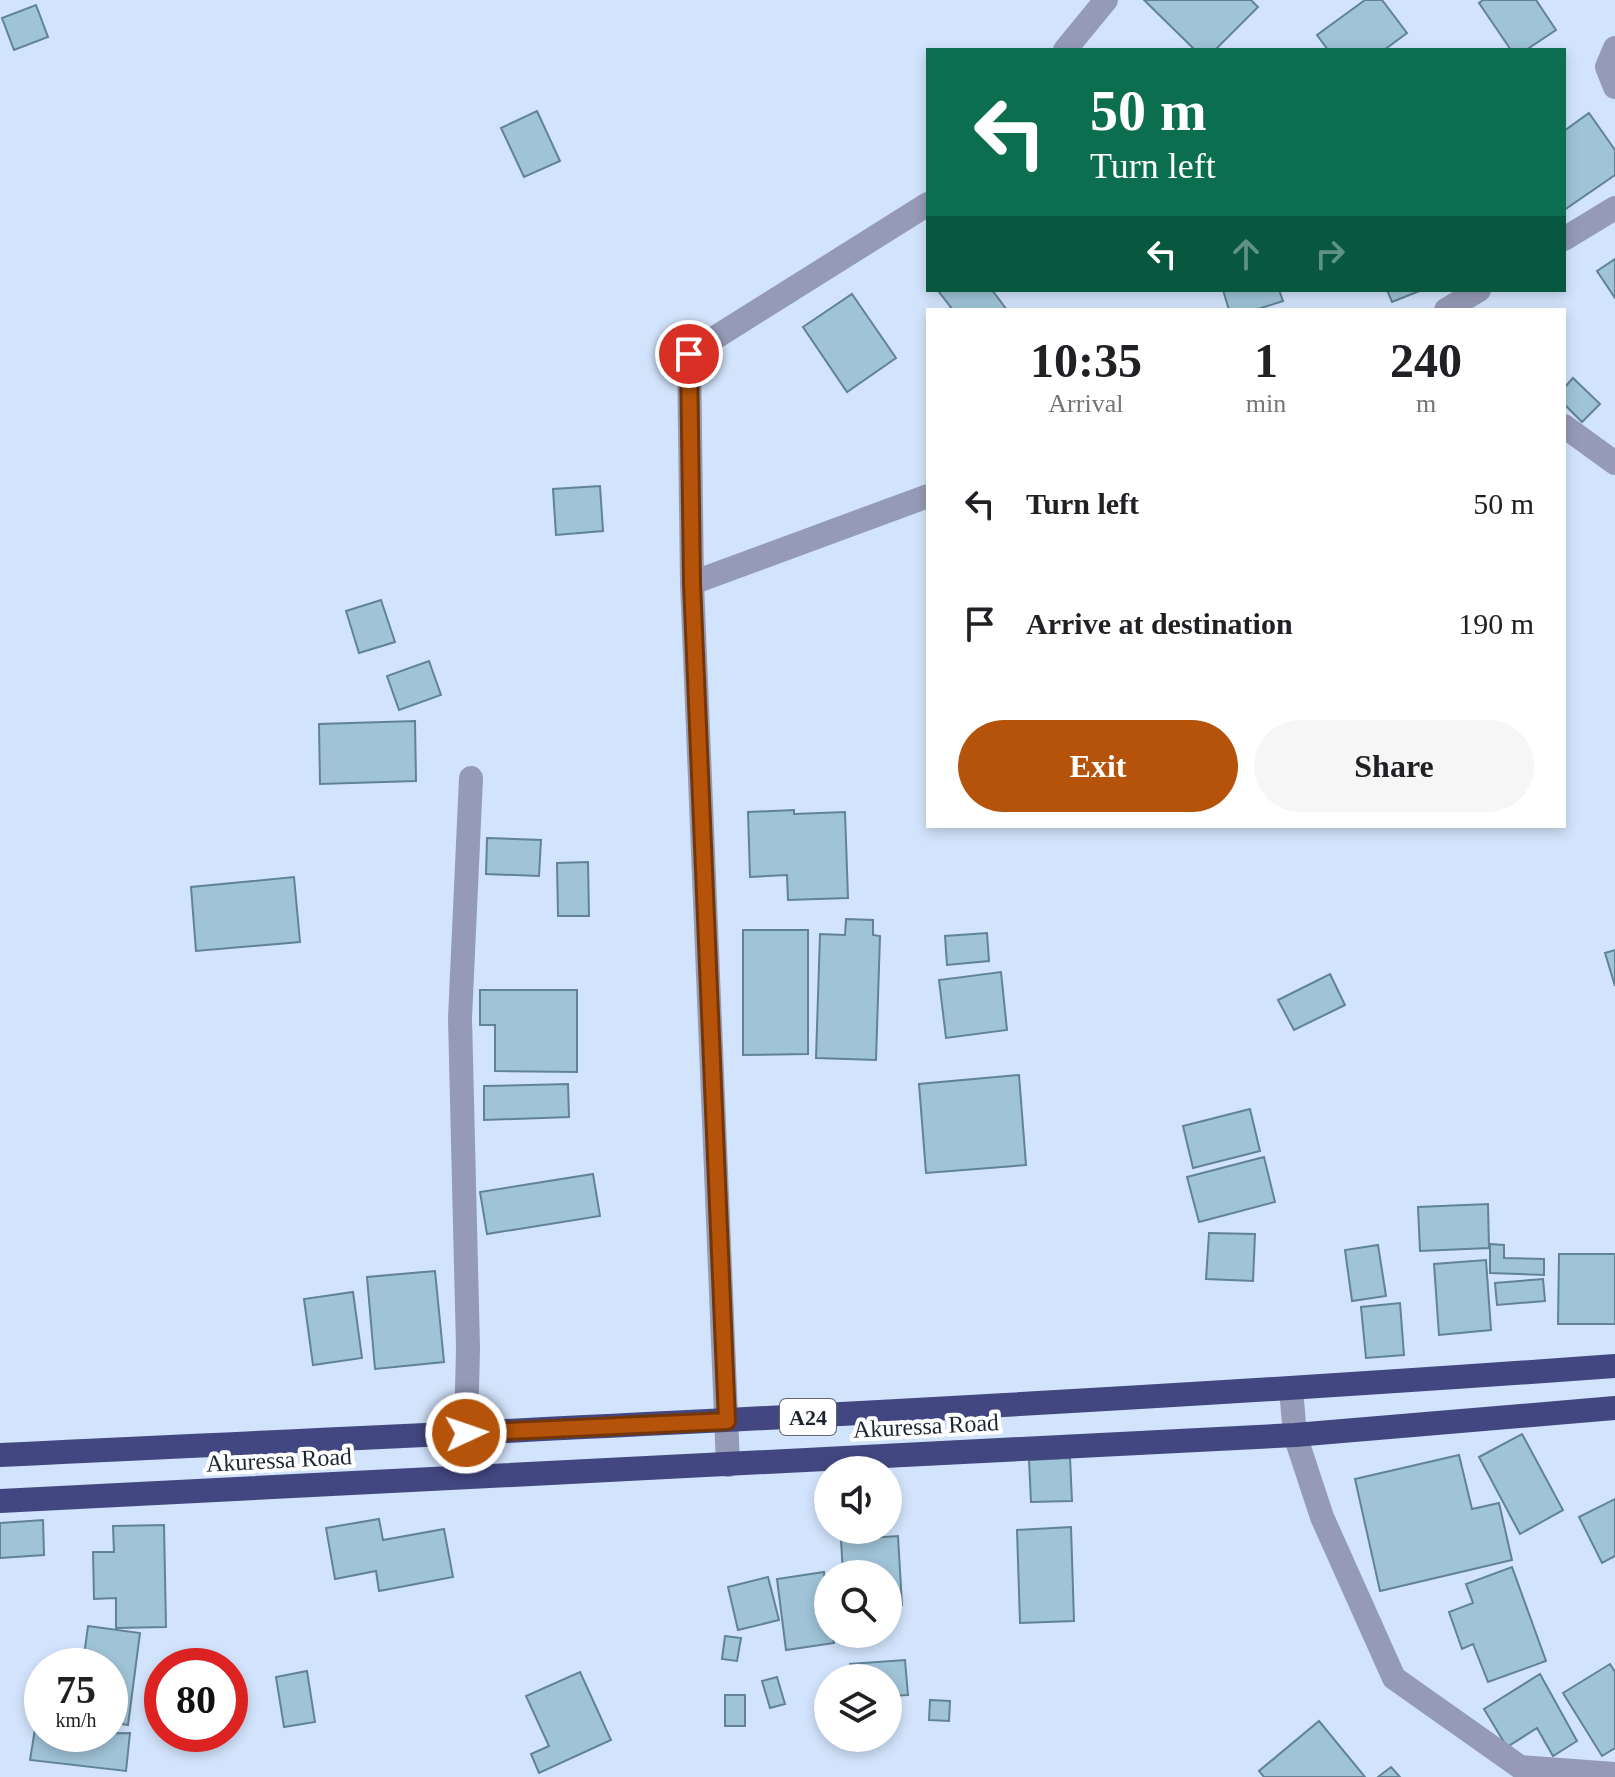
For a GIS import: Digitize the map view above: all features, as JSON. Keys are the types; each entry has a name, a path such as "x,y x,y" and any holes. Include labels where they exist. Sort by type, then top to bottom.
{"highway":[{"name":"Akuressa Road","path":"0,1455 727,1421 1291,1389 1615,1366"},
{"name":"Akuressa Road","path":"0,1501 1295,1435 1615,1408"}],"street":[{"path":"1067,48 1106,0"},
{"path":"1615,48 1607,67 1615,87"},
{"path":"728,1465 692,583 689,354 926,205"},
{"path":"1566,238 1615,208"},
{"path":"1449,308 1476,292"},
{"path":"1566,427 1615,463"},
{"path":"692,583 926,497"},
{"path":"466,1433 468,1348 460,1018 471,778"},
{"path":"1291,1389 1295,1435 1322,1517 1394,1678 1520,1767 1615,1774"}],"building":[{"path":"1144,0 1251,0 1258,7 1217,48 1193,48"},
{"path":"1365,0 1382,0 1407,33 1387,48 1327,48 1317,35"},
{"path":"1483,0 1536,0 1556,30 1529,48 1510,48 1479,3"},
{"path":"36,5 48,37 14,50 2,18"},
{"path":"537,111 560,161 524,177 501,128"},
{"path":"1589,113 1615,150 1615,175 1566,209 1566,130"},
{"path":"1615,259 1615,298 1597,271"},
{"path":"939,292 994,292 1006,308 951,308"},
{"path":"1224,292 1280,292 1283,301 1261,308 1228,308"},
{"path":"1388,292 1417,292 1392,302"},
{"path":"852,294 896,358 847,392 803,327"},
{"path":"1573,378 1600,404 1582,422 1566,406 1566,386"},
{"path":"600,486 603,531 556,535 553,489"},
{"path":"381,600 395,642 359,653 346,611"},
{"path":"429,661 441,695 399,710 387,676"},
{"path":"415,721 416,781 320,784 319,724"},
{"path":"794,810 794,814 845,812 848,898 788,900 787,875 750,877 748,812"},
{"path":"487,838 541,840 539,876 486,874"},
{"path":"588,862 589,916 558,916 557,863"},
{"path":"294,877 300,942 196,951 191,887"},
{"path":"846,919 873,920 873,935 880,936 876,1060 816,1058 820,934 845,935"},
{"path":"743,930 808,930 808,1054 743,1055"},
{"path":"987,933 989,961 947,965 945,936"},
{"path":"1615,950 1615,986 1605,953"},
{"path":"1001,972 1007,1030 946,1038 939,980"},
{"path":"1330,974 1345,1005 1294,1030 1278,1000"},
{"path":"480,990 577,990 577,1072 495,1071 495,1025 480,1025"},
{"path":"1019,1075 1026,1165 926,1173 919,1084"},
{"path":"568,1084 569,1117 484,1120 484,1086"},
{"path":"1250,1109 1260,1151 1193,1168 1183,1126"},
{"path":"1264,1157 1275,1202 1199,1222 1187,1177"},
{"path":"593,1174 600,1216 487,1234 480,1192"},
{"path":"1488,1204 1489,1248 1420,1251 1418,1207"},
{"path":"1209,1233 1255,1234 1253,1281 1206,1279"},
{"path":"1490,1244 1504,1245 1504,1258 1544,1259 1544,1275 1490,1273"},
{"path":"1378,1245 1386,1296 1352,1301 1345,1250"},
{"path":"1559,1254 1615,1254 1615,1324 1558,1324"},
{"path":"1486,1260 1491,1330 1439,1335 1434,1264"},
{"path":"435,1271 444,1362 375,1369 367,1277"},
{"path":"1543,1279 1545,1301 1497,1305 1495,1283"},
{"path":"353,1292 362,1358 313,1365 304,1299"},
{"path":"1400,1303 1404,1355 1366,1358 1361,1307"},
{"path":"1522,1434 1563,1510 1520,1534 1479,1457"},
{"path":"1459,1455 1472,1509 1499,1503 1512,1560 1380,1591 1355,1479"},
{"path":"1070,1458 1072,1501 1031,1502 1029,1460"},
{"path":"1615,1499 1615,1556 1602,1563 1579,1517"},
{"path":"379,1519 383,1540 444,1529 453,1577 379,1591 376,1571 335,1579 326,1528"},
{"path":"43,1520 44,1555 0,1558 0,1523"},
{"path":"164,1525 166,1627 116,1628 116,1598 94,1599 93,1552 114,1552 113,1526"},
{"path":"1071,1527 1074,1621 1020,1623 1017,1530"},
{"path":"841,1544 898,1544 899,1560 842,1560"},
{"path":"1512,1567 1546,1661 1488,1682 1473,1644 1462,1649 1449,1612 1473,1603 1466,1584"},
{"path":"814,1573 814,1646 786,1650 777,1579"},
{"path":"768,1577 779,1620 738,1630 728,1587"},
{"path":"88,1626 140,1633 128,1725 128,1648 85,1648"},
{"path":"725,1636 741,1638 737,1661 722,1659"},
{"path":"905,1660 908,1695 902,1695 902,1664 850,1664"},
{"path":"1610,1664 1615,1672 1615,1748 1602,1756 1563,1693"},
{"path":"307,1671 315,1722 284,1727 276,1677"},
{"path":"580,1672 611,1740 539,1773 531,1754 549,1746 526,1696"},
{"path":"1540,1674 1577,1741 1553,1756 1537,1728 1507,1747 1484,1709"},
{"path":"777,1677 785,1704 770,1708 762,1681"},
{"path":"725,1695 745,1695 745,1726 725,1726"},
{"path":"930,1700 950,1701 949,1721 929,1720"},
{"path":"1319,1721 1365,1777 1264,1777 1259,1771"},
{"path":"31,1752 128,1752 126,1771 30,1760"},
{"path":"1391,1767 1400,1777 1378,1777"}],"route":[{"path":"466,1433 727,1421 692,583 689,354"}]}
